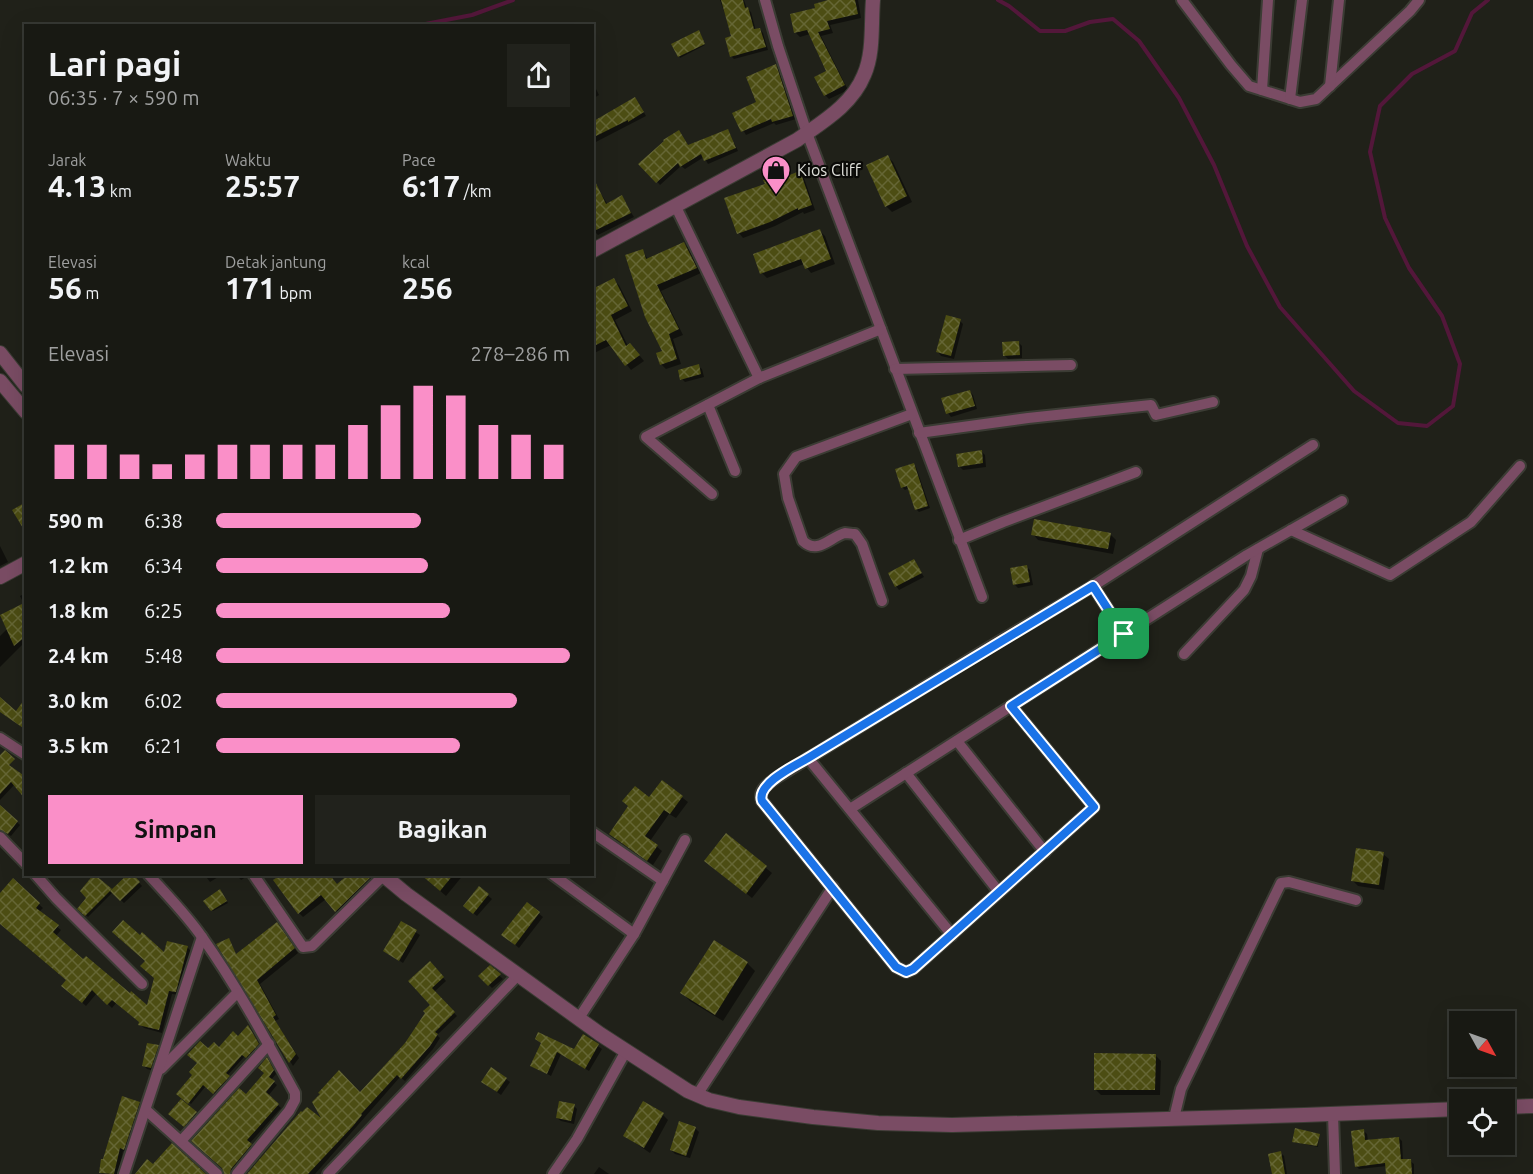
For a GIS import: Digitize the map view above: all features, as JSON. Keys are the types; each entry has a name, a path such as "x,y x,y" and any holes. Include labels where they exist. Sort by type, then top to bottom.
{"street":[{"path":"765,0 807,133 982,597"},
{"path":"594,250 807,133 846,102 864,75 869,60 873,0"},
{"path":"1182,0 1249,86 1300,102 1316,99 1419,0"},
{"path":"1262,90 1268,0"},
{"path":"1290,99 1302,0"},
{"path":"1330,86 1339,0"},
{"path":"675,207 759,378"},
{"path":"712,494 646,437 759,378 880,329"},
{"path":"2,355 24,383"},
{"path":"896,369 1071,365"},
{"path":"0,381 24,410"},
{"path":"919,432 1151,405 1156,415 1213,402"},
{"path":"708,405 735,471"},
{"path":"882,601 862,544 855,534 845,533 814,547 803,541 788,498 784,474 796,456 912,414"},
{"path":"1011,706 1094,807 952,935 913,969 906,972 896,967 760,796 762,790 776,778 808,758 1093,586 1313,445"},
{"path":"1291,530 1390,575 1471,522 1520,466"},
{"path":"959,540 1136,471"},
{"path":"850,809 1258,549 1342,501"},
{"path":"1184,654 1244,590 1251,576 1258,549"},
{"path":"0,577 24,564"},
{"path":"1093,586 1124,634"},
{"path":"0,738 24,754"},
{"path":"957,741 1045,852"},
{"path":"808,758 952,935"},
{"path":"906,773 999,892"},
{"path":"594,833 663,881"},
{"path":"0,837 24,862"},
{"path":"579,1018 634,934 685,840"},
{"path":"37,876 142,984"},
{"path":"150,876 202,937 269,1044 295,1093 289,1112 237,1174"},
{"path":"254,876 303,947 306,948 312,946 382,876"},
{"path":"384,876 406,894 626,1051 697,1095 739,1107 878,1123 952,1125 1449,1109"},
{"path":"555,876 634,934"},
{"path":"1174,1118 1181,1089 1281,883 1289,882 1356,900"},
{"path":"697,1095 833,887"},
{"path":"124,1174 202,937"},
{"path":"328,1174 518,975"},
{"path":"159,1072 237,993"},
{"path":"181,1141 269,1044"},
{"path":"553,1174 577,1139 626,1051"},
{"path":"1515,1107 1533,1106"},
{"path":"146,1110 218,1174"},
{"path":"1333,1114 1335,1174"}],"building":[{"path":"721,0 743,0 745,8 748,7 754,29 760,28 766,47 730,57 725,38 731,36"},
{"path":"828,0 855,0 858,14 827,21 830,29 818,32 845,85 824,96 814,77 826,71 807,30 794,33 790,14 815,8 814,4"},
{"path":"699,30 705,44 678,57 671,44"},
{"path":"776,64 793,116 772,122 771,119 741,132 732,113 756,102 746,77"},
{"path":"635,97 644,112 594,137 594,121"},
{"path":"728,129 736,148 704,161 701,154 680,167 678,163 656,183 638,164 663,140 679,130 688,145"},
{"path":"888,155 907,196 885,207 866,165"},
{"path":"800,171 812,205 798,210 798,208 770,222 737,234 724,198 765,184 763,180 774,175 776,180"},
{"path":"594,179 606,204 622,195 631,213 594,231"},
{"path":"820,229 831,259 805,269 801,259 760,274 753,254"},
{"path":"684,242 697,268 657,285 679,329 669,334 677,359 660,365 656,353 662,351 645,317 625,255 643,249 646,259"},
{"path":"614,278 628,306 611,315 626,346 630,343 640,355 625,366 606,340 594,346 594,288"},
{"path":"946,315 961,319 951,356 936,352"},
{"path":"1019,341 1020,355 1003,356 1002,342"},
{"path":"699,364 701,374 680,380 678,370"},
{"path":"970,390 975,406 946,414 941,398"},
{"path":"982,450 983,463 958,467 956,454"},
{"path":"914,463 928,506 915,510 907,486 901,488 895,469"},
{"path":"24,503 24,530 12,510"},
{"path":"1034,519 1111,533 1108,549 1031,535"},
{"path":"914,559 922,573 895,587 888,573"},
{"path":"1027,565 1030,582 1013,585 1010,568"},
{"path":"24,603 24,638 14,646 0,615"},
{"path":"0,697 16,711 24,700 24,729 0,712"},
{"path":"5,750 15,759 9,765 24,776 24,798 11,782 0,794 0,755"},
{"path":"662,780 683,796 670,814 664,810 645,836 658,845 647,861 609,834 628,806 622,801 635,786 649,797"},
{"path":"0,805 18,821 8,834 0,830"},
{"path":"726,833 767,866 746,894 704,861"},
{"path":"1356,848 1384,852 1379,885 1351,881"},
{"path":"92,876 96,876 112,889 85,916 77,909 86,898 80,891"},
{"path":"126,876 135,876 140,882 120,901 110,891"},
{"path":"279,876 331,876 337,884 347,876 372,876 335,912 321,895 298,914 273,880"},
{"path":"422,876 452,876 440,891"},
{"path":"13,878 40,903 36,908 59,925 53,932 83,959 86,956 147,1005 154,978 140,966 145,961 112,932 123,920 140,935 142,932 164,952 167,941 188,946 176,992 169,991 159,1030 138,1025 139,1022 112,1000 107,1005 92,990 82,1003 61,986 66,980 0,924 0,893"},
{"path":"479,886 489,894 473,914 463,906"},
{"path":"220,889 227,901 211,911 203,901"},
{"path":"527,902 540,912 515,945 501,935"},
{"path":"401,921 417,930 399,961 383,951"},
{"path":"277,922 295,948 257,980 276,1015 273,1017 296,1054 289,1063 216,944 229,938 236,954"},
{"path":"714,940 748,962 715,1015 680,993"},
{"path":"430,961 444,977 432,988 455,1012 435,1032 438,1034 430,1046 401,1079 397,1075 308,1174 247,1174 301,1111 307,1107 321,1118 312,1102 339,1070 360,1092 405,1043 425,1013 423,1011 430,1005 408,981"},
{"path":"490,965 501,974 488,986 478,976"},
{"path":"248,1025 259,1044 246,1058 242,1055 226,1073 230,1076 213,1094 203,1085 188,1104 176,1094 192,1075 189,1072 197,1063 187,1055 200,1041 208,1048 214,1042 219,1047 233,1031 238,1036"},
{"path":"538,1032 574,1049 583,1034 599,1044 585,1069 557,1052 547,1074 530,1066 541,1043 535,1039"},
{"path":"147,1043 159,1045 151,1068 142,1066"},
{"path":"1094,1053 1156,1054 1155,1090 1094,1090"},
{"path":"267,1057 274,1070 269,1077 275,1081 266,1092 279,1104 247,1140 252,1144 231,1169 230,1174 224,1174 222,1168 191,1141 239,1088 246,1094 264,1073 258,1068"},
{"path":"491,1067 507,1078 497,1092 481,1082"},
{"path":"122,1096 140,1102 124,1150 120,1148 114,1174 99,1173 101,1159 103,1159"},
{"path":"181,1099 197,1112 184,1127 168,1114"},
{"path":"559,1101 575,1104 571,1121 556,1118"},
{"path":"643,1101 664,1113 644,1148 623,1136"},
{"path":"679,1121 696,1127 686,1156 670,1150"},
{"path":"1295,1128 1320,1134 1317,1146 1292,1142"},
{"path":"1364,1129 1365,1140 1399,1137 1401,1159 1411,1159 1412,1174 1386,1174 1385,1163 1355,1167 1351,1131"},
{"path":"172,1143 206,1174 135,1174 147,1159 153,1164"},
{"path":"1281,1151 1285,1174 1272,1174 1268,1154"}],"waterway":[{"path":"425,24 472,15 513,0"},
{"path":"998,0 1040,31 1065,31 1090,22 1113,19 1139,41 1179,98 1214,165 1247,246 1280,307 1354,391 1398,423 1427,426 1453,406 1460,364 1442,316 1409,268 1385,218 1370,152 1380,106 1412,74 1455,51 1472,13 1488,0"}],"place":[{"name":"Kios Cliff","path":"776,196"}],"route":[{"path":"1093,586 1124,634 1011,706 1094,807 913,969 906,972 896,967 762,801 760,796 762,790 776,778 808,758 1093,586"}]}
